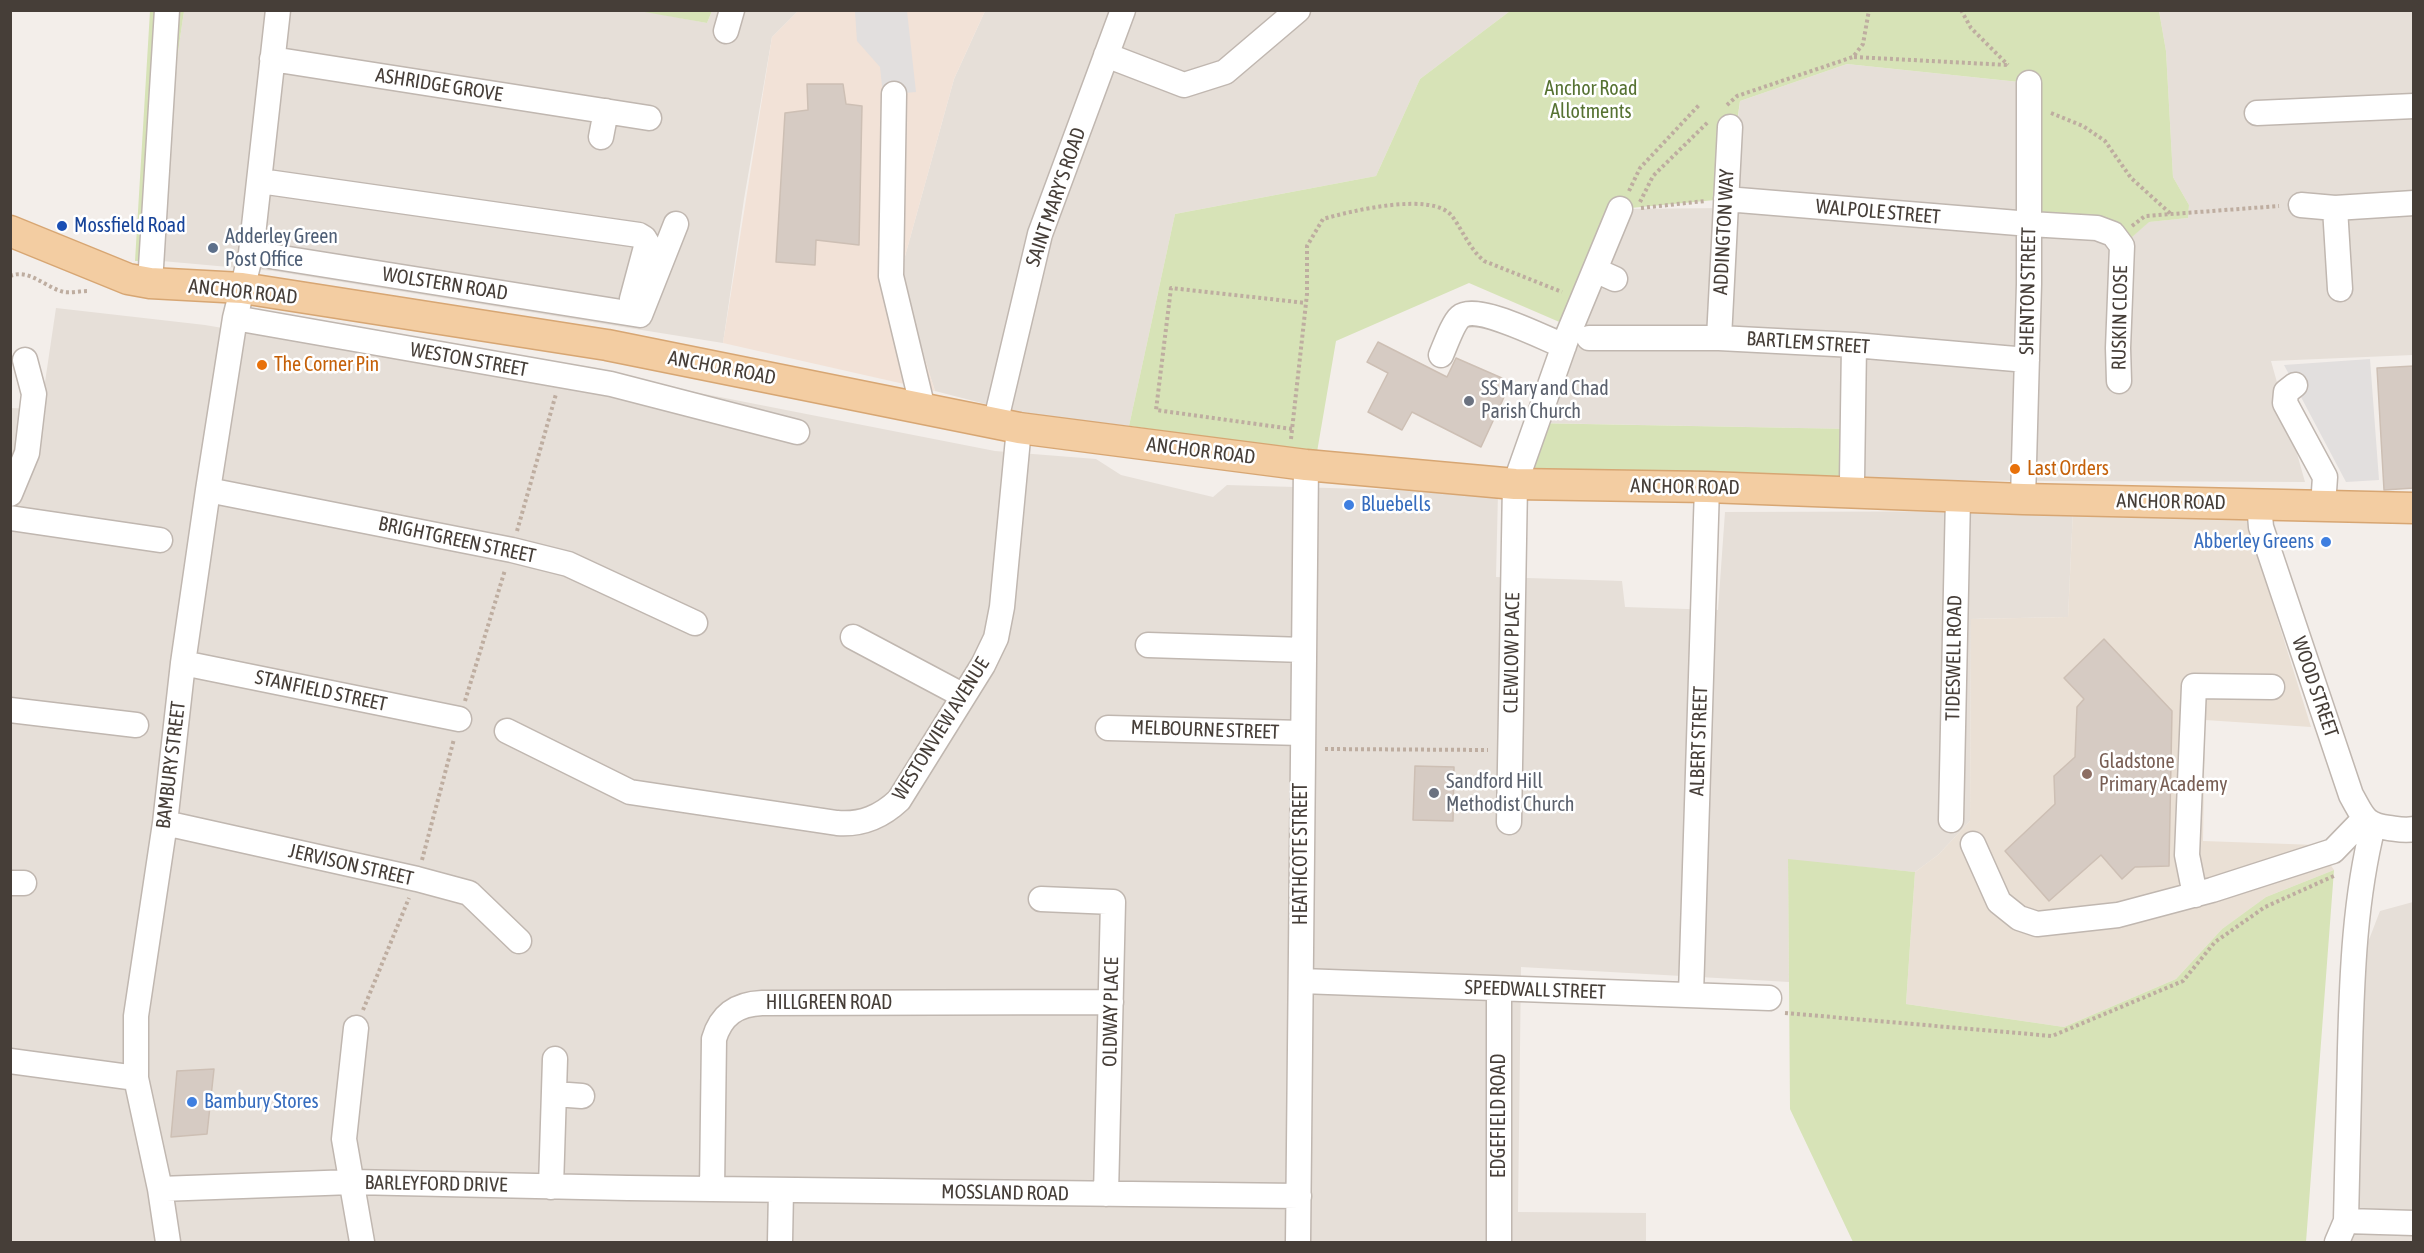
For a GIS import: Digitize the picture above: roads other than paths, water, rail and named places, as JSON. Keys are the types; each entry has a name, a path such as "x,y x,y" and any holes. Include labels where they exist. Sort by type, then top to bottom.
{"main road":[{"name":"ANCHOR ROAD","path":"10,231 128,279 150,283 242,288 607,345 1007,426 1297,464 1515,484 1707,487 2023,500 2259,503 2414,508"}],"street":[{"path":"150,283 167,10"},
{"name":"BAMBURY STREET","path":"168,1242 160,1189 136,1078 136,1016 165,823 183,663 208,490 235,318 251,253 278,10"},
{"name":"SAINT MARY'S ROAD","path":"1007,426 1040,234 1123,10"},
{"path":"1106,55 1184,85 1225,72 1298,10"},
{"name":"ASHRIDGE GROVE","path":"272,58 649,118"},
{"path":"894,94 891,276 923,409"},
{"name":"SHENTON STREET","path":"2023,500 2030,224 2029,94"},
{"path":"2257,113 2414,106"},
{"path":"601,137 606,111"},
{"name":"ADDINGTON WAY","path":"1719,338 1726,199 1721,118"},
{"path":"260,181 639,235 644,237 647,243 634,314"},
{"name":"WALPOLE STREET","path":"1726,199 2030,224"},
{"path":"2301,205 2335,207 2414,203"},
{"path":"2335,207 2340,289"},
{"name":"CLEWLOW PLACE","path":"1509,822 1515,484 1582,300 1605,274 1620,209"},
{"path":"634,314 676,224"},
{"name":"RUSKIN CLOSE","path":"2030,224 2097,228 2113,234 2122,246 2119,381"},
{"name":"WOLSTERN ROAD","path":"251,253 634,314"},
{"path":"1441,354 1459,318 1470,312 1484,314 1564,346"},
{"name":"WESTON STREET","path":"235,318 611,384 797,432"},
{"name":"BARTLEM STREET","path":"1589,338 1719,338 1854,345 2027,360"},
{"path":"1849,493 1852,480 1854,345"},
{"path":"10,494 27,453 34,394 25,360"},
{"path":"2295,385 2286,392 2285,403 2325,477 2323,506"},
{"name":"WESTONVIEW AVENUE","path":"507,732 630,792 848,824 871,820 881,815 899,800 962,695 983,665 996,638 1002,607 1007,426"},
{"name":"HEATHCOTE STREET","path":"1297,464 1304,650 1298,1242"},
{"name":"ALBERT STREET","path":"1690,994 1707,487"},
{"name":"BRIGHTGREEN STREET","path":"208,490 512,550 568,564 695,622"},
{"name":"TIDESWELL ROAD","path":"1951,820 1958,497"},
{"name":"WOOD STREET","path":"2259,503 2261,526 2351,795 2368,822"},
{"path":"10,518 160,540"},
{"path":"854,638 962,695"},
{"path":"1148,645 1304,650"},
{"name":"STANFIELD STREET","path":"183,663 459,719"},
{"path":"2195,895 2187,855 2194,686 2271,687"},
{"path":"10,710 136,726"},
{"name":"MELBOURNE STREET","path":"1108,728 1302,741"},
{"path":"2368,822 2407,831 2414,829"},
{"path":"2368,822 2359,901 2352,1000 2341,1232 2414,1223"},
{"path":"1973,844 1999,902 2019,918 2037,924 2118,915 2195,895 2332,851 2368,822"},
{"name":"JERVISON STREET","path":"165,823 417,879 469,893 519,941"},
{"name":"OLDWAY PLACE","path":"1041,900 1113,902 1106,1194"},
{"name":"SPEEDWALL STREET","path":"1301,981 1690,994 1769,999"},
{"name":"EDGEFIELD ROAD","path":"1499,989 1499,1242"},
{"name":"HILLGREEN ROAD","path":"712,1189 714,1039 721,1021 736,1008 762,1003 1111,1002"},
{"path":"356,1028 344,1139 362,1242"},
{"path":"551,1187 555,1059"},
{"path":"10,1061 136,1078"},
{"path":"555,1094 582,1096"},
{"name":"BARLEYFORD DRIVE","path":"160,1189 352,1182 712,1189"},
{"name":"MOSSLAND ROAD","path":"712,1189 1299,1197"},
{"path":"780,1242 781,1190"}],"place":[{"name":"Mossfield Road","path":"62,226"},
{"name":"Adderley Green Post Office","path":"213,248"},
{"name":"The Corner Pin","path":"262,365"},
{"name":"SS Mary and Chad Parish Church","path":"1469,401"},
{"name":"Last Orders","path":"2015,469"},
{"name":"Bluebells","path":"1349,505"},
{"name":"Abberley Greens","path":"2326,542"},
{"name":"Gladstone Primary Academy","path":"2087,774"},
{"name":"Sandford Hill Methodist Church","path":"1434,793"},
{"name":"Bambury Stores","path":"192,1102"}],"park label":[{"name":"Anchor Road Allotments","path":"1591,100"}]}
